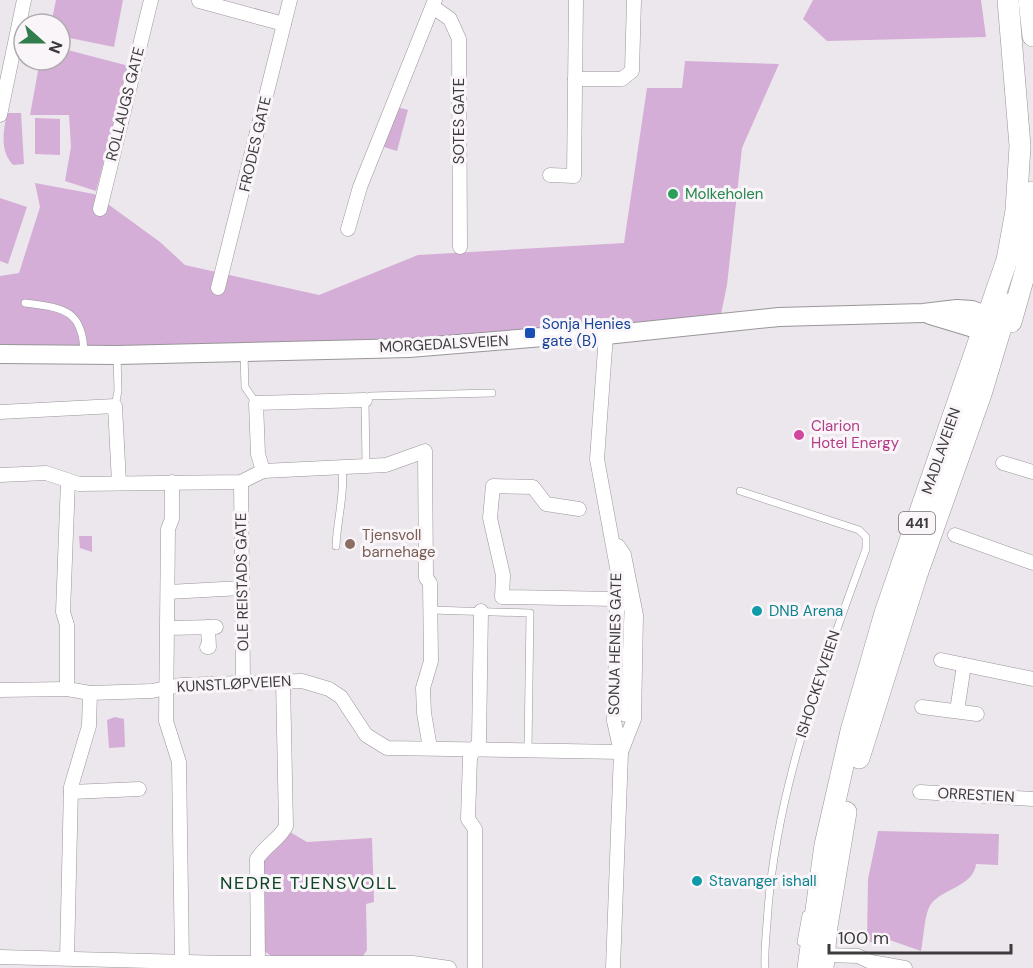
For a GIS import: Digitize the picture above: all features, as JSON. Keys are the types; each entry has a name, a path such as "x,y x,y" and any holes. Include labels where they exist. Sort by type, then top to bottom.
{"main road":[{"name":"MADLAVEIEN","path":"813,963 818,888 840,778 885,613 990,325 1007,260 1016,211 1020,168 1020,123 1008,0"},
{"path":"1029,0 1033,36"},
{"name":"MADLAVEIEN","path":"981,394 990,325 1015,282 1032,201"},
{"name":"MADLAVEIEN","path":"813,963 863,743 916,577 981,394 1005,343 1020,294 1029,248 1032,201"}],"street":[{"path":"0,115 24,0"},
{"name":"ROLLAUGS GATE","path":"100,209 151,0"},
{"name":"FRODES GATE","path":"218,288 290,0"},
{"path":"550,175 574,176 576,0"},
{"path":"575,79 622,79 632,71 634,0"},
{"path":"199,1 284,24"},
{"name":"SOTES GATE","path":"348,229 360,187 434,4 450,19 459,39 460,247"},
{"name":"MORGEDALSVEIEN","path":"0,354 117,355 478,344 567,335 606,335 779,317 972,310 990,325"},
{"name":"SONJA HENIES GATE","path":"606,335 597,459 618,573 614,721 621,752 613,968"},
{"path":"263,471 258,454 256,403 365,400"},
{"path":"0,412 61,411 116,406 119,483"},
{"path":"0,475 46,473 79,484 241,482 263,471 386,465 425,452 426,578 430,583 431,661 423,688 424,713 428,722 430,748"},
{"path":"1003,463 1033,472"},
{"path":"68,481 63,612 66,625 68,688"},
{"name":"OLE REISTADS GATE","path":"241,482 243,681"},
{"path":"172,483 172,519 168,529 166,721 179,762 182,961"},
{"path":"579,509 546,504 533,487 493,486 490,518 503,575 502,597 558,598 616,605"},
{"name":"SONJA HENIES GATE","path":"611,535 624,555 636,615 634,719 621,752"},
{"path":"955,535 1033,563"},
{"path":"168,592 242,588"},
{"path":"475,968 475,829 468,819 470,757 479,742 481,611"},
{"path":"168,628 212,627 207,647"},
{"path":"942,660 1033,679"},
{"path":"957,711 964,665"},
{"name":"KUNSTLØPVEIEN","path":"0,690 68,688 90,693 243,681 302,681 329,689 341,697 366,735 387,748 621,752"},
{"path":"258,962 257,860 263,849 284,832 286,826 283,681"},
{"path":"68,963 71,792 89,726 90,693"},
{"path":"922,707 977,714"},
{"path":"71,792 139,789"},
{"name":"ORRESTIEN","path":"920,792 1033,799"},
{"path":"813,963 858,956 866,965 905,968"},
{"path":"0,957 68,963 182,961 413,963 449,968"}],"lane":[{"path":"25,303 54,307 70,313 79,322 84,335 84,354"},
{"path":"244,352 245,387 256,403"},
{"path":"116,406 117,355"},
{"path":"366,465 365,400 370,396 492,393"},
{"path":"336,546 337,520 344,487 342,468"},
{"name":"ISHOCKEYVEIEN","path":"740,491 859,530 866,537 866,549 827,656 790,774 772,861 765,968"},
{"path":"618,573 628,610 624,718"},
{"path":"616,605 626,649"},
{"path":"431,610 530,613 528,749"}],"shaded area":[{"path":"56,0 123,0 114,47 72,38 72,12 54,12"},
{"path":"813,0 981,0 986,37 827,41 803,19"},
{"path":"72,51 129,66 96,191 65,181 71,147 69,115 30,115 38,72 72,72"},
{"path":"685,61 779,64 742,148 727,285 721,314 445,341 0,350 0,276 19,273 40,207 35,183 94,194 160,242 185,265 319,295 418,255 624,243 647,88 682,88"},
{"path":"397,107 408,110 397,151 381,146"},
{"path":"7,113 21,113 24,164 13,165 4,148"},
{"path":"35,118 60,119 60,155 35,154"},
{"path":"0,198 27,207 8,264 0,261"},
{"path":"79,536 92,536 92,552 80,548"},
{"path":"115,717 124,719 125,747 109,748 107,720"},
{"path":"878,831 999,834 998,865 976,864 970,877 931,904 921,951 881,937 877,945 867,940 868,879"},
{"path":"290,832 307,842 372,838 374,902 366,904 367,950 363,956 273,957 264,951 262,862"}],"place":[{"name":"Molkeholen","path":"673,194"},
{"name":"Sonja Henies gate (B)","path":"530,333"},
{"name":"Clarion Hotel Energy","path":"799,435"},
{"name":"Tjensvoll barnehage","path":"350,544"},
{"name":"DNB Arena","path":"757,611"},
{"name":"Stavanger ishall","path":"697,881"}],"district":[{"name":"NEDRE TJENSVOLL","path":"309,883"}]}
